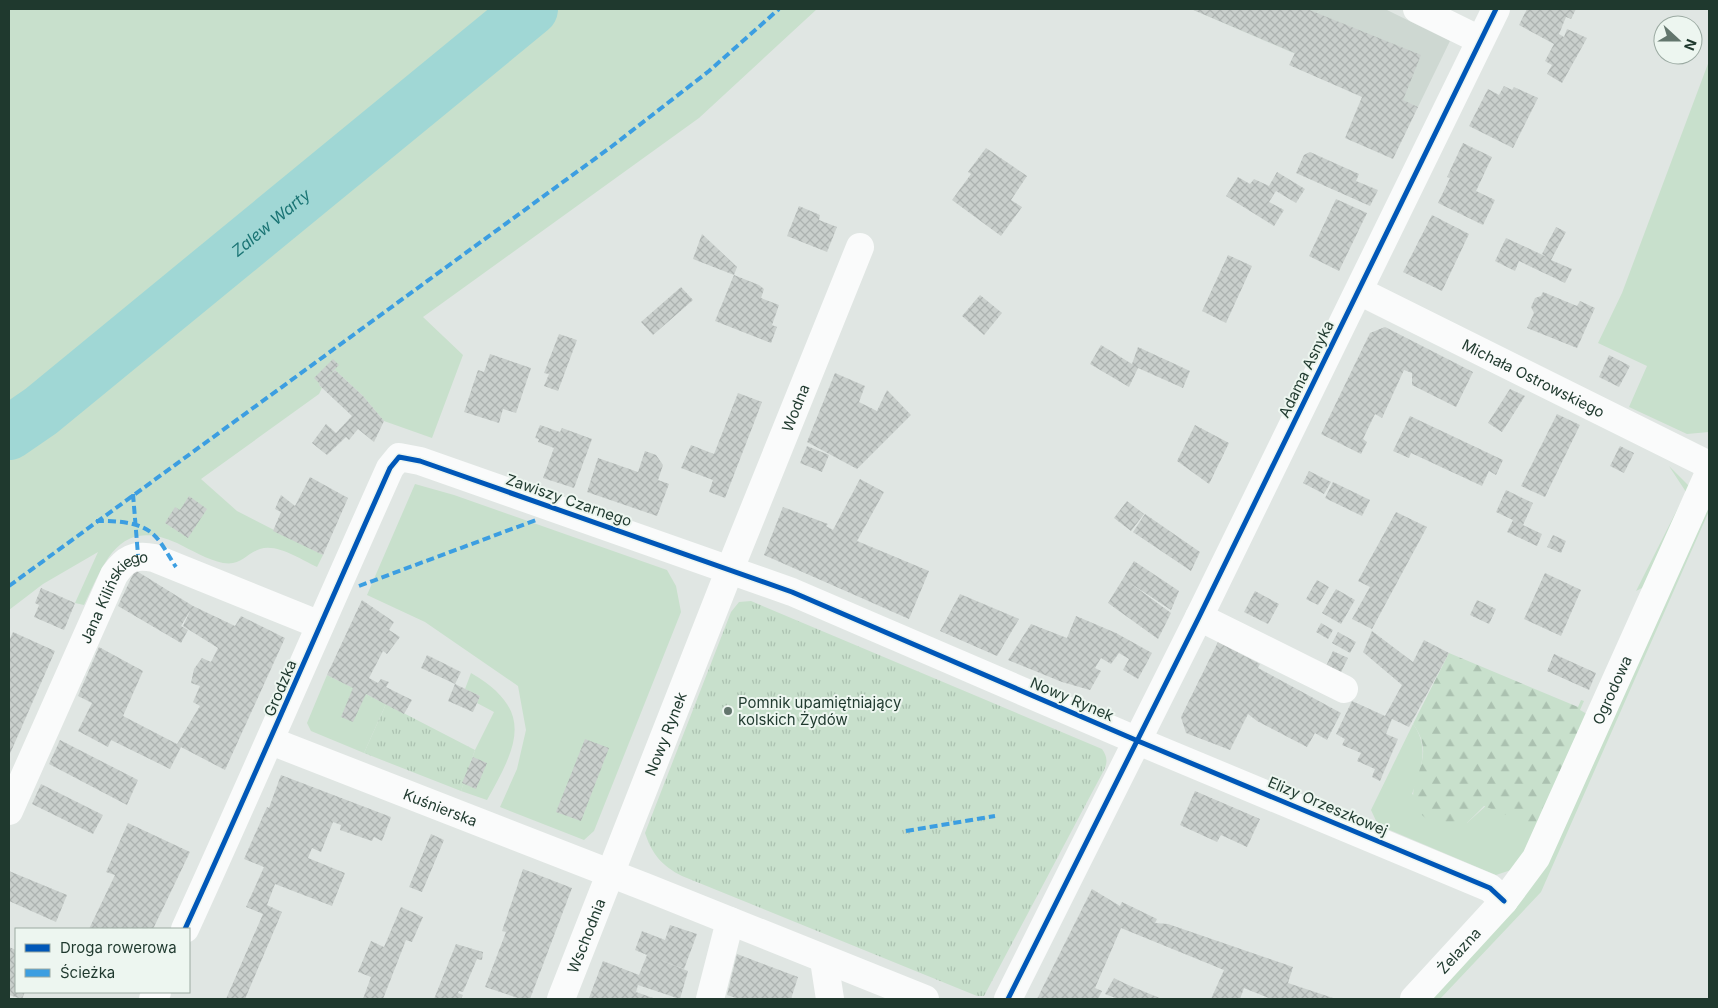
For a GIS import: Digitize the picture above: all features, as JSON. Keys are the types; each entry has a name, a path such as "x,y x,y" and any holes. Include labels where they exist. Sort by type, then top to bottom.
{"street":[{"path":"1417,9 1480,40"},
{"name":"Adama Asnyka","path":"1138,741 1496,9"},
{"name":"Wodna","path":"730,569 860,247"},
{"name":"Michała Ostrowskiego","path":"1358,291 1709,465"},
{"name":"Zawiszy Czarnego","path":"399,457 413,459 730,569"},
{"name":"Grodzka","path":"185,928 271,742 320,625 390,468 399,457"},
{"name":"Ogrodowa","path":"1504,901 1536,858 1545,840 1709,473"},
{"name":"Jana Kilińskiego","path":"9,811 114,575 123,562 138,555 154,558 320,625"},
{"name":"Nowy Rynek","path":"610,873 730,569 792,592 1138,741"},
{"path":"1199,617 1344,689"},
{"path":"1008,999 1138,741"},
{"name":"Elizy Orzeszkowej","path":"1138,741 1490,888 1504,901"},
{"name":"Kuśnierska","path":"271,742 610,873"},
{"path":"610,873 925,999"},
{"name":"Wschodnia","path":"562,999 610,873"},
{"name":"Żelazna","path":"1414,999 1504,901"},
{"path":"710,999 730,921"},
{"path":"824,960 830,999"}],"shaded area":[{"path":"1191,9 1385,9 1450,41 1418,107"}],"green space":[{"path":"9,9 817,9 699,118 423,317 463,355 432,438 384,421 363,396 335,370 319,385 322,388 319,394 201,479 237,511 323,555 317,567 274,548 260,549 235,563 217,562 177,543 157,536 141,536 128,540 107,559 84,605 75,603 98,552 43,584 9,610"},
{"path":"1709,61 1709,432 1687,434 1629,407 1647,366 1598,343 1622,293"},
{"path":"1669,466 1689,486 1648,585 1636,591 1686,492"},
{"path":"415,484 454,495 667,570 676,586 681,612 594,831 584,840 500,807 517,769 526,730 518,686 425,622 367,595"},
{"path":"1709,494 1709,511 1541,892 1440,999 1429,999 1473,953"},
{"path":"751,601 1102,749 1104,752 1106,762 1104,770 984,996 977,996 682,876 663,864 651,847 645,833 731,612 739,602"},
{"path":"1449,653 1578,707 1581,700 1584,701 1580,710 1587,714 1534,826 1484,806 1467,823 1436,826 1416,808 1413,798 1414,789 1423,749 1420,737 1413,724"},
{"path":"471,673 492,687 505,701 513,716 515,730 506,763 487,800 461,791 475,750 494,712 477,703 480,696 465,689"},
{"path":"327,675 386,704 364,753 311,731 307,723"},
{"path":"386,704 475,750 461,791 364,753"},
{"path":"1587,714 1530,853 1511,870 1496,875 1378,825 1371,810 1413,724 1423,750 1421,767 1412,794 1467,823"}],"building":[{"path":"1191,9 1307,9 1421,55 1403,100 1418,107 1393,159 1345,138 1362,97 1289,65 1295,53"},
{"path":"1527,9 1576,9 1571,19 1566,17 1559,34 1564,37 1567,29 1587,38 1562,83 1547,74 1552,65 1545,61 1554,44 1519,25"},
{"path":"1504,86 1512,90 1514,87 1538,98 1513,148 1469,126 1488,89 1499,95"},
{"path":"1463,143 1492,157 1476,191 1495,200 1483,225 1438,203 1450,178 1447,177"},
{"path":"986,148 1027,176 1011,200 1022,207 1001,236 952,200 971,174 968,172"},
{"path":"1310,152 1359,174 1356,181 1378,190 1370,206 1296,173 1304,155"},
{"path":"1277,172 1305,189 1296,203 1276,191 1269,202 1284,210 1274,226 1226,196 1238,177 1250,184 1254,179 1269,186"},
{"path":"1336,199 1367,213 1339,271 1309,256"},
{"path":"799,206 820,215 819,220 837,227 827,252 787,236"},
{"path":"1432,215 1469,234 1442,291 1403,272"},
{"path":"1556,227 1566,232 1551,260 1572,269 1565,283 1519,261 1515,271 1495,261 1506,238 1547,257 1542,254"},
{"path":"702,234 737,267 734,275 693,259"},
{"path":"1228,255 1252,266 1226,323 1202,311"},
{"path":"734,275 759,285 764,289 761,298 779,305 772,325 777,327 771,343 715,321"},
{"path":"681,287 693,300 653,335 641,322"},
{"path":"1543,292 1577,306 1580,301 1595,308 1577,348 1527,328 1534,313 1531,307 1535,298 1541,296"},
{"path":"980,295 1002,313 984,335 962,316"},
{"path":"1385,327 1473,372 1456,407 1412,385 1412,373 1404,370 1382,418 1375,414 1363,439 1367,442 1361,454 1321,434 1370,333"},
{"path":"559,334 577,340 558,391 544,386 549,374 544,373"},
{"path":"1101,345 1132,364 1138,347 1190,371 1183,388 1138,368 1129,387 1090,364"},
{"path":"490,354 531,368 516,413 503,409 499,423 464,412 478,370 484,372"},
{"path":"1609,355 1630,366 1619,387 1599,377"},
{"path":"333,359 339,365 323,381 335,370 363,396 384,421 374,442 358,429 349,440 346,437 327,455 312,443 326,424 336,433 352,416 314,378"},
{"path":"835,373 865,386 859,402 877,411 887,390 911,415 857,469 807,442"},
{"path":"1510,389 1525,396 1502,432 1488,423"},
{"path":"738,393 762,402 725,498 709,492 713,480 681,468 691,445 714,454"},
{"path":"1557,414 1580,425 1545,497 1521,486"},
{"path":"1410,416 1503,460 1496,475 1489,471 1482,486 1411,453 1409,458 1393,451"},
{"path":"540,425 560,432 562,428 592,439 574,488 543,478 554,448 538,442 539,439 535,438"},
{"path":"1195,425 1229,443 1209,484 1177,461"},
{"path":"807,446 829,455 822,472 800,463"},
{"path":"1620,446 1634,453 1624,473 1610,466"},
{"path":"645,451 656,455 663,465 658,480 669,484 657,516 587,492 598,458 638,472"},
{"path":"1309,471 1331,482 1324,494 1303,483"},
{"path":"310,477 348,498 323,555 273,531 281,512 275,509 281,495 295,506"},
{"path":"860,479 884,492 857,541 929,571 909,619 764,555 783,507 828,524 826,526 833,530"},
{"path":"1333,482 1370,500 1362,516 1325,498"},
{"path":"1506,490 1533,503 1523,525 1542,534 1537,546 1507,532 1513,520 1496,512"},
{"path":"189,496 207,509 188,538 165,523 175,507 180,510"},
{"path":"1127,501 1144,514 1131,531 1114,518"},
{"path":"1396,512 1427,527 1372,629 1352,619 1370,587 1358,581"},
{"path":"1145,514 1200,552 1191,571 1133,532"},
{"path":"1553,535 1566,541 1561,553 1547,547"},
{"path":"1134,561 1179,591 1171,610 1130,583 1171,613 1158,639 1108,603"},
{"path":"135,570 193,606 235,626 241,616 285,638 225,770 181,747 170,769 111,740 108,747 78,731 92,703 78,696 99,647 143,671 123,716 177,744 200,706 193,702 200,686 191,683 194,669 202,658 211,662 218,648 183,626 191,609 181,626 188,630 181,643 118,606"},
{"path":"1545,573 1581,590 1561,636 1524,619"},
{"path":"1317,580 1329,587 1318,605 1306,599"},
{"path":"41,588 75,603 64,630 34,617 39,605 35,603"},
{"path":"1336,589 1355,600 1341,624 1322,613"},
{"path":"1255,591 1279,604 1268,624 1244,612"},
{"path":"960,594 1019,619 997,656 940,631"},
{"path":"362,600 394,622 389,630 400,637 387,654 383,651 369,678 378,683 381,679 389,682 386,687 412,700 404,714 366,694 353,722 341,717 353,688 327,675"},
{"path":"1477,600 1496,609 1489,624 1470,615"},
{"path":"1076,616 1116,633 1152,653 1138,679 1123,670 1129,659 1119,653 1111,664 1101,658 1095,668 1101,671 1090,690 1062,682 1008,660 1031,624 1067,638"},
{"path":"1321,623 1333,630 1328,639 1316,632"},
{"path":"1372,631 1413,662 1424,640 1449,653 1409,727 1392,719 1386,734 1398,739 1380,781 1372,777 1375,769 1357,761 1361,753 1342,745 1345,739 1336,734 1352,701 1385,716 1402,685 1363,652"},
{"path":"13,632 55,651 9,756 9,641"},
{"path":"1338,632 1356,642 1350,653 1332,643"},
{"path":"1218,642 1260,664 1258,668 1341,713 1327,740 1315,733 1307,747 1257,721 1248,714 1230,750 1186,733 1181,717"},
{"path":"1333,651 1348,658 1341,672 1326,666"},
{"path":"1554,654 1596,673 1589,690 1547,671"},
{"path":"427,655 461,672 455,684 421,668"},
{"path":"455,684 480,696 473,712 448,701"},
{"path":"585,739 609,748 581,821 556,812"},
{"path":"60,740 138,780 127,805 49,764"},
{"path":"473,757 487,763 476,789 462,783"},
{"path":"281,775 391,817 382,841 374,837 372,841 340,830 341,825 333,822 321,852 312,848 308,858 345,873 332,906 275,884 267,905 282,912 245,999 226,999 263,914 246,907 264,867 244,859 267,807 269,808"},
{"path":"41,784 103,815 93,834 32,804"},
{"path":"1195,791 1260,819 1247,847 1221,835 1217,842 1180,825"},
{"path":"128,823 190,852 153,928 89,928 115,875 106,872"},
{"path":"431,834 444,840 422,892 409,887"},
{"path":"523,869 572,888 530,999 521,999 485,987 506,932 502,931"},
{"path":"9,871 67,895 56,922 9,901"},
{"path":"1092,889 1120,906 1122,902 1157,919 1155,923 1168,924 1293,967 1288,983 1336,999 1271,999 1244,988 1240,999 1211,999 1224,970 1121,928 1095,988 1102,991 1098,999 1037,999"},
{"path":"401,907 423,917 412,942 406,940 383,999 363,999 371,977 358,972 371,941 384,947"},
{"path":"670,925 697,934 684,969 655,958 688,971 680,999 638,985 636,992 656,999 589,998 603,961 639,975 647,955 635,950 642,931 665,940"},
{"path":"456,944 483,952 482,960 477,959 463,992 459,991 458,993 463,995 461,999 434,999"},
{"path":"9,947 15,950 15,993 25,993 22,999 9,995"},
{"path":"737,954 798,977 791,999 739,999 727,995"},
{"path":"1114,978 1162,999 1118,999 1105,994"}],"waterway":[{"name":"Zalew Warty","path":"9,433 41,411 531,9"}],"marked path":[{"path":"9,586 611,147 709,71 779,9"},
{"path":"133,494 138,555"},
{"path":"359,586 536,520"},
{"path":"96,521 133,524 147,530 159,541 176,567"},
{"path":"906,831 995,816"}],"cycle path":[{"path":"1008,999 1199,617 1496,9"},
{"path":"185,928 390,468 399,457 420,461 792,592 1138,741 1490,888 1504,901"}],"place":[{"name":"Pomnik upamiętniający kolskich Żydów","path":"728,711"}]}
